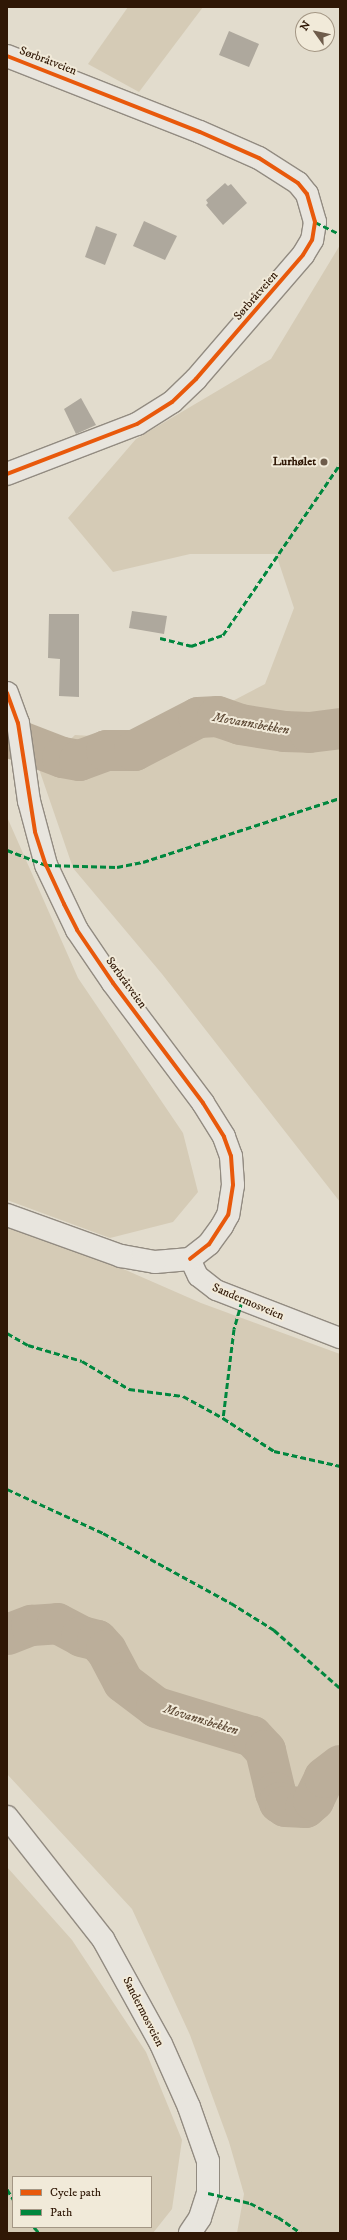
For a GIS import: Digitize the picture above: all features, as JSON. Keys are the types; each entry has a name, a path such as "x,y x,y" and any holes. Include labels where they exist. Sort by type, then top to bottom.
{"street":[{"name":"Sørbråtveien","path":"7,56 200,132 259,158 298,183 307,194 315,222 312,240 304,255 196,380 172,402 137,424 7,474"},
{"name":"Sørbråtveien","path":"7,693 18,723 23,763 35,832 46,865 77,930 113,983 203,1103 224,1137 231,1156 233,1185 228,1215 209,1244 190,1259"},
{"path":"7,1215 121,1256 155,1262 190,1259"},
{"name":"Sandermosveien","path":"190,1259 198,1276 216,1290 340,1338"},
{"name":"Sandermosveien","path":"7,1817 107,1945 160,2044 189,2106 208,2161 208,2193 200,2218 190,2233"}],"shaded area":[{"path":"128,7 203,7 139,92 88,64"},
{"path":"340,245 340,1202 162,974 73,868 39,769 75,735 158,740 265,684 294,608 276,554 190,554 113,572 68,518 136,439 271,359"},
{"path":"7,817 78,978 183,1133 198,1192 173,1222 110,1238 7,1200"},
{"path":"7,1224 121,1268 201,1303 340,1354 340,2233 237,2233 244,2194 229,2142 190,2035 132,1909 7,1774"},
{"path":"7,1867 72,1940 146,2052 182,2140 172,2209 153,2233 7,2233"}],"building":[{"path":"229,31 259,44 249,67 219,55"},
{"path":"225,183 228,186 231,184 247,203 223,225 206,205 208,203 206,200"},
{"path":"144,221 177,236 165,260 133,246"},
{"path":"96,226 117,234 105,265 85,257"},
{"path":"81,398 96,425 76,434 64,409"},
{"path":"132,611 167,616 164,634 129,628"},
{"path":"49,614 79,614 79,697 59,696 60,659 48,658"}],"waterway":[{"name":"Movannsbekken","path":"7,736 62,757 79,760 106,750 134,750 198,717 217,716 240,724 284,731 309,732 340,728"},
{"name":"Movannsbekken","path":"7,1634 31,1625 57,1623 81,1636 97,1640 106,1650 123,1682 156,1707 252,1736 265,1750 275,1792 279,1802 285,1806 305,1807 313,1800 324,1777 340,1765"}],"marked path":[{"path":"315,222 340,234"},
{"path":"160,638 191,646 223,635 340,464"},
{"path":"7,850 46,865 117,867 143,862 340,798"},
{"path":"242,1301 234,1329 223,1418 274,1451 340,1466"},
{"path":"7,1333 28,1345 82,1361 129,1389 183,1396 223,1418"},
{"path":"7,1489 103,1533 231,1603 274,1630 340,1688"},
{"path":"7,2189 12,2197"},
{"path":"208,2193 250,2203 278,2217 301,2233"},
{"path":"35,2228 39,2233"}],"cycle path":[{"path":"7,56 200,132 259,158 298,183 307,194 315,222 312,240 303,255 196,379 172,402 137,424 7,474"},
{"path":"7,693 18,723 35,832 46,865 64,904 77,930 113,983 203,1103 224,1137 231,1156 233,1185 228,1215 209,1244 190,1259"}],"place":[{"name":"Lurhølet","path":"324,462"}]}
